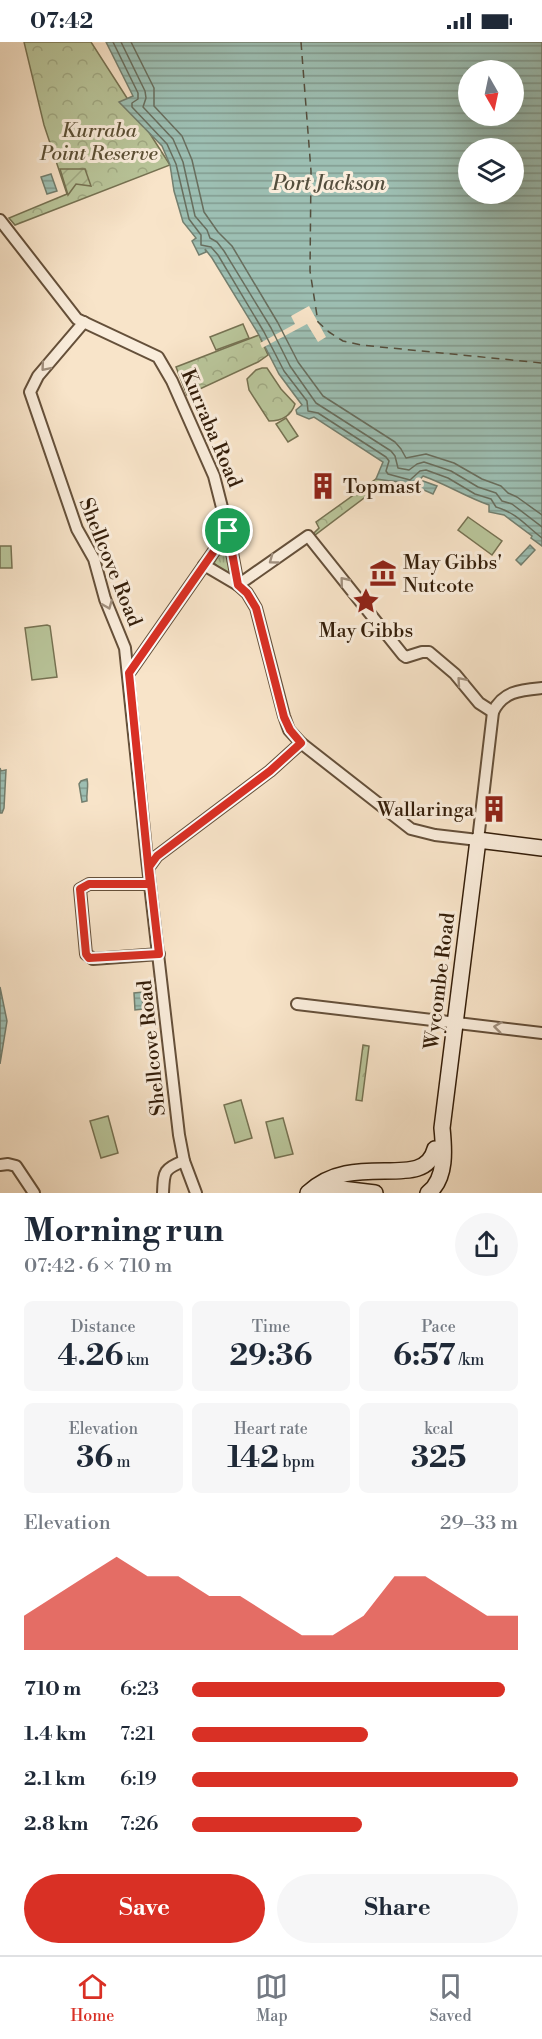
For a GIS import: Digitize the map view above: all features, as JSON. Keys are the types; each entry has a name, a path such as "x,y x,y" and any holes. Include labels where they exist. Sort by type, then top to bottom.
{"main road":[{"name":"Kurraba Road","path":"478,840 542,848"},
{"name":"Wycombe Road","path":"425,1187 436,1142 442,1128 478,840"},
{"path":"308,1193 317,1184 331,1179 348,1178 402,1186"},
{"path":"321,1193 333,1188 375,1193"}],"street":[{"name":"Kurraba Road","path":"0,220 72,314 158,357 172,381 214,476 228,531 238,585"},
{"name":"Shellcove Road","path":"84,322 38,376 30,392 78,530 94,559 105,599 124,642 147,859 184,1161 196,1193"},
{"path":"129,673 228,531"},
{"path":"238,585 308,536 403,655 406,657 429,652 455,674 479,703 493,712"},
{"name":"Kurraba Road","path":"204,565 238,585 247,593 256,608 284,717 290,730 301,743 411,829 420,833 478,840"},
{"path":"478,840 493,712 497,703 510,693 542,688"},
{"path":"149,867 157,856 270,771 301,743"},
{"path":"150,884 89,884 80,889 86,954 93,959 159,954"},
{"path":"297,1004 542,1033"},
{"path":"163,1193 165,1172 168,1167 184,1161"},
{"path":"0,1165 16,1166 34,1193"}],"green space":[{"name":"Kurraba Point Reserve","path":"24,42 91,42 170,165 15,225 9,218 67,194 44,125"},
{"path":"60,169 85,169 91,186 76,184 68,195"},
{"path":"243,324 249,338 216,350 210,337"},
{"path":"259,335 268,355 258,362 187,395 176,367"},
{"path":"267,368 281,389 295,404 291,412 282,419 269,421 249,390 247,379 256,370"},
{"path":"286,418 298,436 288,442 276,424"},
{"path":"376,479 388,480 315,535 314,533 319,528 316,522"},
{"path":"468,517 502,541 492,555 458,530"},
{"path":"0,546 11,546 12,568 0,568"},
{"path":"223,550 227,553 231,574 227,575 214,563"},
{"path":"50,626 57,677 32,680 25,628"},
{"path":"363,1045 369,1046 362,1101 356,1100"},
{"path":"241,1100 252,1138 235,1143 224,1105"},
{"path":"108,1116 118,1153 101,1158 90,1121"},
{"path":"283,1118 293,1154 275,1158 266,1122"}],"water":[{"name":"Port Jackson","path":"106,42 542,42 542,546 504,515 489,512 489,505 431,479 423,476 411,489 404,486 404,483 376,479 383,462 314,417 309,419 297,414 296,410 302,405 279,374 259,335 212,258 205,249 206,252 199,255 192,241 196,238 183,222 174,191 170,165 162,146 119,102 133,96"},
{"path":"51,174 57,191 47,194 41,177"},
{"path":"423,481 437,486 433,494 419,488"},
{"path":"530,545 535,550 521,565 516,560"},
{"path":"0,768 1,771 6,770 2,813 0,813"},
{"path":"87,779 87,801 82,802 79,784"},
{"path":"0,987 7,1021 0,1064"},
{"path":"143,992 143,1009 135,1010 134,993"}],"pier":[{"path":"309,306 326,337 318,342 307,324 262,348 260,343 295,324 291,316"}],"ferry route":[{"path":"301,42 311,171 310,271 318,322 343,341 361,345 542,363"}],"place":[{"name":"Topmast","path":"323,486"},
{"name":"May Gibbs' Nutcote","path":"383,573"},
{"name":"May Gibbs","path":"366,601"},
{"name":"Wallaringa","path":"494,809"}],"route":[{"path":"228,531 238,585 247,593 256,608 279,703 290,730 301,743 270,771 157,856 149,867 159,954 89,958 86,954 80,889 89,884 150,884 129,673 228,531"}]}
